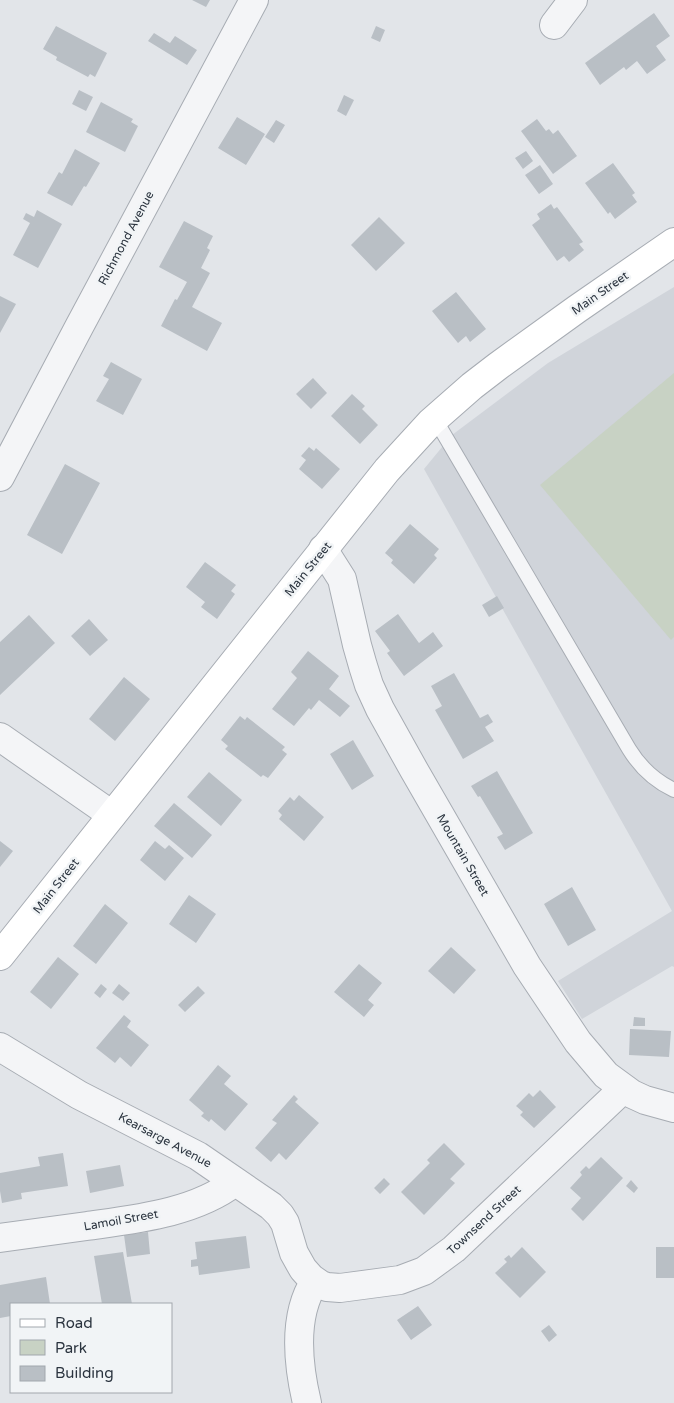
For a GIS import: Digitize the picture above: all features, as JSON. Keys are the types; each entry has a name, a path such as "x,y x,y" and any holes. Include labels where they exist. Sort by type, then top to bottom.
{"main road":[{"name":"Main Street","path":"0,956 323,549 387,470 434,419 498,366 674,242"}],"street":[{"name":"Richmond Avenue","path":"0,477 254,0"},
{"path":"554,25 573,0"},
{"name":"Mountain Street","path":"323,549 342,579 366,676 380,709 523,958 578,1042 606,1075 623,1089 645,1100 674,1108"},
{"path":"0,737 112,815"},
{"name":"Kearsarge Avenue","path":"0,1047 79,1095 198,1156 271,1206 280,1215 300,1264 307,1275 315,1281"},
{"name":"Townsend Street","path":"315,1281 327,1287 340,1288 400,1280 429,1268 454,1250 623,1089"},
{"name":"Lamoil Street","path":"0,1238 117,1222 169,1212 211,1198 236,1182"},
{"path":"306,1403 300,1363 299,1328 306,1296 315,1281"}],"lane":[{"path":"434,419 629,749 646,771 661,783 674,790"}],"shaded area":[{"path":"674,287 674,967 672,966 582,1019 558,981 672,911 424,469 452,435 548,363"}],"green space":[{"path":"674,373 674,637 671,640 540,485"}],"building":[{"path":"192,0 210,0 206,7"},
{"path":"654,13 670,36 656,46 666,60 647,74 637,61 626,70 624,67 600,85 585,63"},
{"path":"56,26 107,53 95,77 90,74 88,77 56,60 57,57 43,49"},
{"path":"376,26 385,30 380,42 371,38"},
{"path":"154,33 170,43 175,36 197,50 187,65 148,41"},
{"path":"79,90 93,97 86,111 72,104"},
{"path":"344,95 354,100 346,116 337,111"},
{"path":"101,102 133,119 131,122 138,126 125,152 86,132"},
{"path":"237,117 265,134 246,165 218,148"},
{"path":"537,119 546,131 549,129 553,134 558,130 577,156 553,174 521,131"},
{"path":"276,120 285,125 274,143 265,137"},
{"path":"75,149 100,163 72,206 47,193 59,172 62,174"},
{"path":"526,151 533,161 523,169 515,158"},
{"path":"613,163 635,193 632,195 637,202 615,219 610,212 608,214 585,183"},
{"path":"540,165 553,184 539,194 525,175"},
{"path":"551,204 554,209 557,207 583,242 579,244 584,250 569,262 564,256 557,261 532,225 540,219 537,214"},
{"path":"37,210 62,224 38,268 13,255 30,223 23,219 26,213 34,217"},
{"path":"379,217 405,243 376,271 351,245"},
{"path":"184,221 213,236 207,248 210,250 201,268 210,273 192,307 222,323 207,351 161,326 175,299 177,300 187,282 159,267"},
{"path":"456,292 486,329 470,342 466,336 458,343 432,311"},
{"path":"0,296 16,304 0,333"},
{"path":"111,362 142,379 123,415 96,401 109,379 103,376"},
{"path":"313,378 327,393 311,409 296,394"},
{"path":"352,394 365,406 362,409 378,425 360,444 331,416"},
{"path":"309,447 314,451 316,448 340,469 322,489 299,469 306,460 301,456"},
{"path":"65,464 100,483 62,554 27,535"},
{"path":"410,524 439,549 434,555 437,558 414,584 391,563 393,560 385,553"},
{"path":"205,562 236,585 231,591 235,594 217,619 201,607 205,602 186,587"},
{"path":"497,596 504,608 489,617 482,605"},
{"path":"398,614 419,643 433,632 443,646 404,676 387,653 390,651 375,631"},
{"path":"29,615 55,643 0,695 0,642"},
{"path":"89,619 108,640 90,656 71,636"},
{"path":"308,651 339,676 329,689 350,706 340,717 319,700 311,710 309,708 294,726 272,709 297,678 291,672"},
{"path":"454,673 480,718 488,714 493,722 485,727 494,741 463,759 435,710 442,706 431,686"},
{"path":"124,677 150,699 115,741 89,719"},
{"path":"240,716 245,720 247,717 285,747 282,750 287,754 268,778 263,775 261,777 225,749 228,746 221,740"},
{"path":"353,740 374,776 352,790 330,754"},
{"path":"497,771 533,833 505,850 497,837 503,834 480,796 478,797 471,786"},
{"path":"209,772 242,800 221,826 187,797"},
{"path":"299,795 324,817 304,841 279,819 282,815 278,811 290,797 294,801"},
{"path":"174,803 212,835 192,858 154,826"},
{"path":"0,841 13,851 0,867"},
{"path":"155,841 165,849 169,845 184,858 165,881 140,860"},
{"path":"572,887 596,930 568,946 544,904"},
{"path":"189,895 216,914 196,943 169,924"},
{"path":"105,904 128,923 96,964 73,946"},
{"path":"451,947 476,970 454,994 428,971"},
{"path":"58,957 79,974 51,1009 30,992"},
{"path":"359,964 382,983 368,1000 374,1005 364,1017 334,992"},
{"path":"101,984 107,989 100,998 94,993"},
{"path":"119,984 130,993 123,1001 112,993"},
{"path":"198,986 205,993 185,1012 178,1005"},
{"path":"124,1015 131,1021 127,1027 149,1045 131,1067 120,1057 115,1063 96,1048"},
{"path":"634,1017 645,1018 645,1026 633,1026"},
{"path":"630,1029 671,1031 669,1057 629,1055"},
{"path":"218,1065 231,1076 224,1084 248,1104 225,1131 211,1119 209,1122 201,1116 204,1113 189,1100"},
{"path":"540,1090 556,1107 534,1128 520,1115 523,1112 516,1106 529,1093 533,1097"},
{"path":"294,1095 298,1099 295,1102 319,1123 286,1160 279,1153 271,1162 255,1148 277,1123 272,1120"},
{"path":"444,1143 465,1164 450,1179 455,1183 424,1215 401,1192 430,1163 427,1160"},
{"path":"63,1153 68,1186 21,1193 22,1199 2,1203 0,1173 40,1166 38,1157"},
{"path":"601,1157 623,1178 583,1221 571,1209 581,1198 570,1188 582,1175 580,1172 586,1166 589,1169"},
{"path":"120,1165 124,1186 90,1193 86,1171"},
{"path":"384,1178 390,1184 380,1194 374,1188"},
{"path":"631,1180 638,1188 634,1193 626,1186"},
{"path":"148,1232 150,1254 127,1257 124,1235"},
{"path":"246,1236 250,1268 199,1275 198,1266 191,1267 191,1260 197,1259 195,1242"},
{"path":"522,1247 546,1272 520,1298 495,1273 507,1262 504,1259 509,1255 511,1258"},
{"path":"656,1247 674,1247 674,1278 656,1278"},
{"path":"123,1252 132,1303 102,1303 94,1256"},
{"path":"46,1277 50,1303 10,1303 10,1316 0,1318 0,1285"},
{"path":"418,1306 432,1325 411,1340 397,1320"},
{"path":"549,1325 557,1335 549,1342 541,1331"}]}
